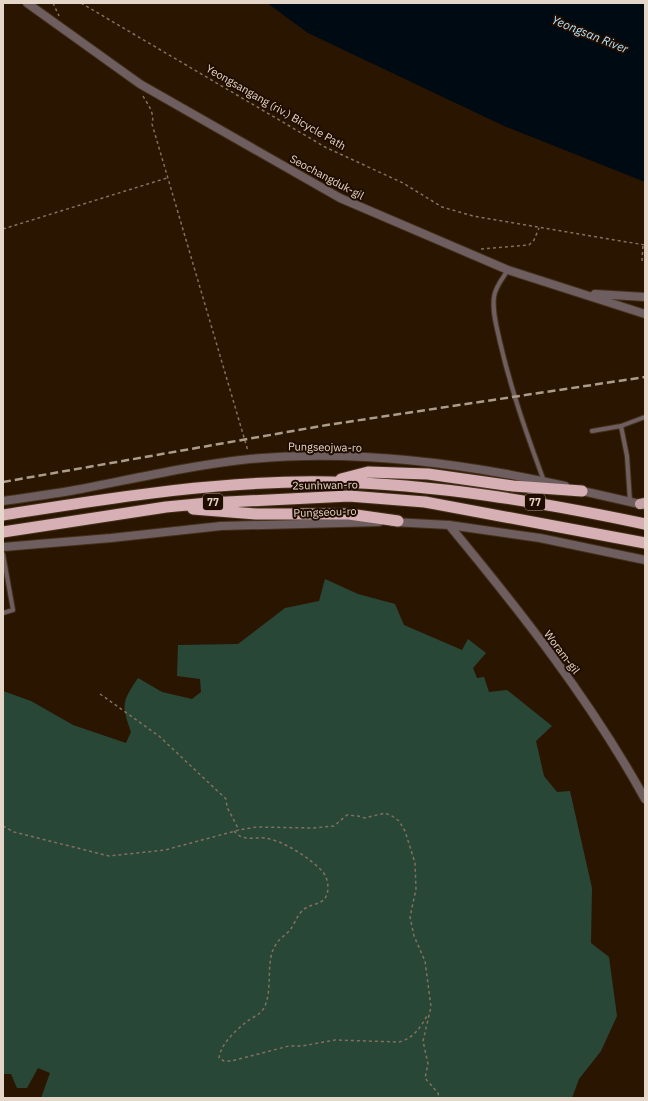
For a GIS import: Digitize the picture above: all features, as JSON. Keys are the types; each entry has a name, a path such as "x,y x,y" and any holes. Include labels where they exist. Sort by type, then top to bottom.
{"highway":[{"path":"329,482 368,472 428,474 513,486 582,491"},
{"name":"2sunhwan-ro","path":"3,515 179,489 254,484 329,482 424,487 509,498 562,506 645,524"},
{"name":"2sunhwan-ro","path":"3,532 166,507 276,498 349,496 426,502 645,543"},
{"path":"166,507 256,514 349,514 398,522"}],"street":[{"name":"Seochangduk-gil","path":"27,3 140,84 340,198 508,270 645,314"},
{"path":"583,293 645,298"},
{"name":"Pungseojwa-ro","path":"3,501 78,489 196,466 251,459 340,457 398,460 461,466 544,481 582,491 640,503"},
{"name":"Pungseou-ro","path":"3,547 111,538 221,526 398,522 450,525 546,539 645,560"},
{"name":"Woram-gil","path":"450,525 500,587 582,696 610,738 645,800"}],"lane":[{"path":"508,270 495,291 493,306 495,322 508,376 544,481"},
{"path":"592,431 620,426 645,417"},
{"path":"620,426 640,503"},
{"path":"3,554 13,610 3,613"}],"path":[{"name":"Yeongsangang (riv.) Bicycle Path","path":"81,3 319,144 403,183 436,204 460,214 644,245 642,261"},
{"path":"140,84 142,95 152,111 152,124 167,178 251,459"},
{"path":"3,229 167,178"},
{"path":"477,249 529,245 534,240 539,228"},
{"path":"100,694 158,736 226,800 239,830"},
{"path":"3,826 14,832 109,856 165,850 239,830 286,826 314,828 334,826 347,816 358,816 365,818 385,813 399,821 405,831 415,863 416,889 410,917 414,936 425,961 430,1010 423,1041 428,1064 425,1078 438,1093 439,1098"},
{"path":"234,831 238,836 249,839 265,838 294,849 321,870 328,885 327,894 324,900 302,911 289,931 277,943 272,958 270,988 263,1008 257,1016 246,1022 229,1038 223,1045 219,1058 224,1061 231,1062 289,1046 302,1046 335,1040 399,1042 407,1040 416,1032 430,1010"}],"green space":[{"path":"325,579 358,594 395,604 404,625 462,650 468,639 486,653 473,668 477,678 484,677 489,692 507,690 552,726 536,741 544,776 557,792 570,791 592,888 591,943 609,957 617,1016 601,1051 579,1079 572,1098 41,1098 50,1073 38,1068 27,1088 17,1088 11,1074 3,1074 3,691 31,701 73,725 126,743 131,732 125,709 126,698 138,678 162,692 192,699 201,692 200,679 177,676 178,645 238,644 285,608 319,601"}],"water":[{"name":"Yeongsan River","path":"267,3 645,3 645,182 504,126 308,33"}],"railway":[{"path":"3,482 327,425 645,377"}]}
